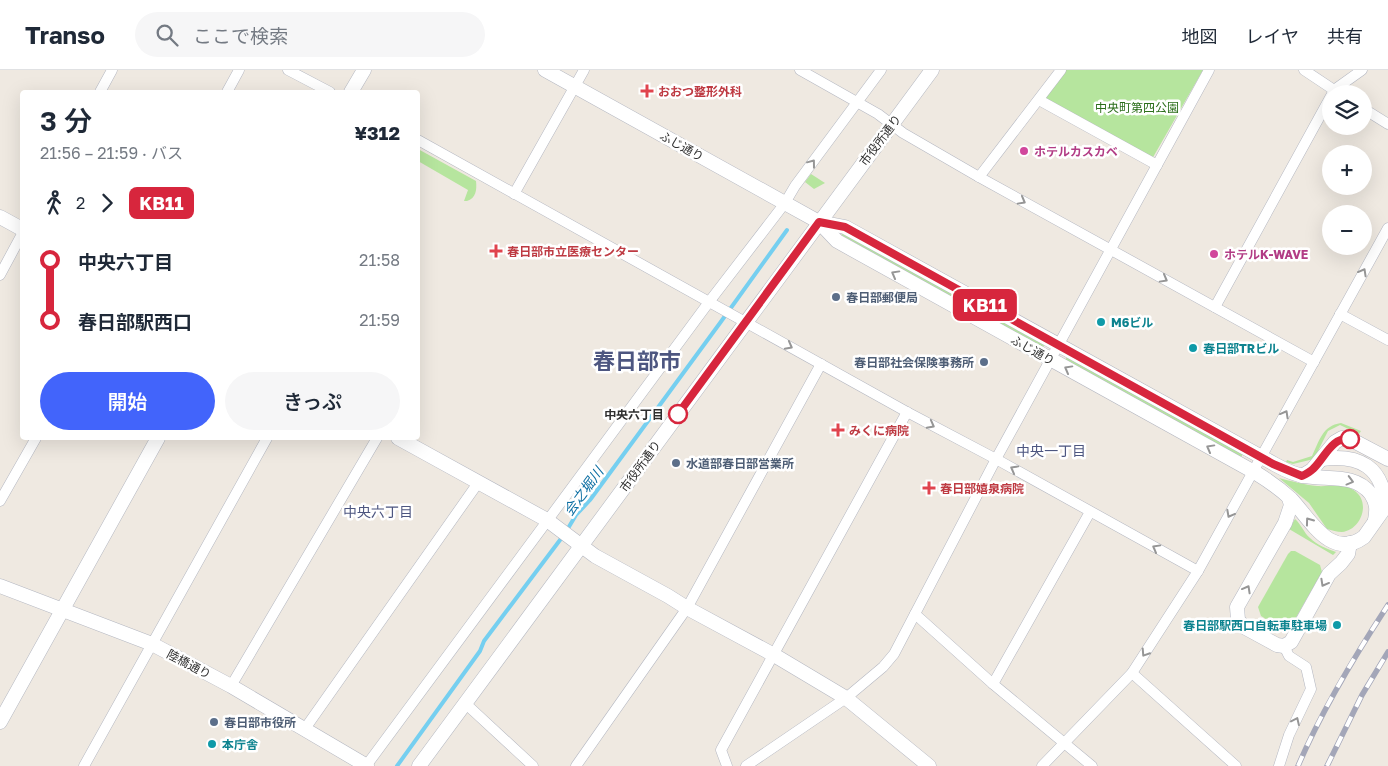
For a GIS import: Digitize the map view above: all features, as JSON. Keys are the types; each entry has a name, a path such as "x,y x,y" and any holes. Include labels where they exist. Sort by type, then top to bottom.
{"street":[{"path":"101,90 112,70"},
{"path":"228,90 239,70"},
{"path":"288,70 326,90"},
{"path":"352,90 364,70"},
{"name":"ふじ通り","path":"544,70 815,220 845,227 1058,346 1292,473 1302,476 1345,479 1364,486 1375,501 1377,512 1375,522"},
{"path":"514,194 584,70"},
{"path":"800,70 878,114 903,134 1314,362"},
{"path":"367,766 787,205 795,186 861,104 881,70"},
{"name":"市役所通り","path":"419,766 466,704 576,543 815,220 892,124 932,70"},
{"path":"979,177 1062,70"},
{"path":"746,766 846,698 883,667 894,654 996,459 1209,70"},
{"path":"1304,70 1324,85"},
{"path":"1344,85 1362,70"},
{"path":"1039,100 1157,165"},
{"path":"1372,114 1388,124"},
{"path":"1215,307 1322,116"},
{"path":"420,141 742,321 1198,571"},
{"path":"0,217 20,228"},
{"name":"ふじ通り","path":"815,220 837,241 1268,480 1290,498 1316,530 1325,538 1339,543 1350,543"},
{"path":"1042,766 1132,672 1198,571 1388,228"},
{"path":"0,275 20,238"},
{"path":"1340,314 1388,340"},
{"path":"576,766 688,608 821,364"},
{"path":"727,766 720,750 907,412"},
{"path":"1302,476 1312,470 1335,442 1342,438 1350,439 1388,459"},
{"path":"0,501 35,440"},
{"path":"0,722 157,440"},
{"path":"84,766 266,440"},
{"path":"231,686 376,440"},
{"path":"402,440 550,523 595,556 774,655 846,698 929,766"},
{"path":"1290,498 1291,505 1284,523 1237,607 1238,620 1244,626 1277,645 1284,646 1291,642 1329,574 1348,554 1350,543 1364,536 1387,505 1380,480 1363,464 1353,459 1341,457 1322,460"},
{"path":"304,730 478,483"},
{"path":"993,684 1090,512"},
{"name":"陸橋通り","path":"0,586 152,644 231,686 367,766"},
{"path":"914,614 993,684 1092,766"},
{"path":"1278,766 1289,735 1311,689 1306,667 1289,656 1284,646"},
{"path":"1132,672 1236,766"},
{"path":"466,704 533,766"}],"green space":[{"name":"中央町第四公園","path":"1065,70 1203,70 1152,159 1042,99"},
{"path":"420,150 476,181 474,196 464,201 468,190 420,162"},
{"path":"811,174 825,183 814,189 805,182"},
{"path":"844,233 1044,345 1043,348 841,235"},
{"path":"1067,357 1243,454 1241,457 1065,360"},
{"path":"1341,423 1361,431 1359,434 1340,425 1328,431 1314,459 1293,464 1286,462 1287,460 1293,462 1312,456 1322,435 1330,427"},
{"path":"1279,478 1312,485 1350,488 1360,496 1363,509 1362,515 1359,521 1349,530 1342,532 1327,529 1309,503"},
{"path":"1295,519 1308,536 1322,546 1336,552 1333,555 1289,529"},
{"path":"1291,551 1295,551 1320,565 1322,572 1290,628 1282,629 1261,616 1258,607"}],"waterway":[{"name":"会之堀川","path":"567,530 576,515 590,500 787,230"},
{"name":"会之堀川","path":"397,766 480,651 484,641 563,536"}],"railway":[{"path":"1298,766 1339,684 1388,605"},
{"path":"1327,766 1362,695 1388,652"}],"bus line":[{"name":"KB11","path":"678,414 819,222 845,227 1292,473 1302,476 1312,470 1322,460 1335,442 1342,438 1350,439"}],"place":[{"name":"おおつ整形外科","path":"647,91"},
{"name":"ホテルカスカベ","path":"1024,151"},
{"name":"春日部市立医療センター","path":"496,251"},
{"name":"ホテルK-WAVE","path":"1214,254"},
{"name":"春日部郵便局","path":"836,297"},
{"name":"M6ビル","path":"1101,322"},
{"name":"春日部TRビル","path":"1193,348"},
{"name":"春日部社会保険事務所","path":"984,362"},
{"name":"中央六丁目","path":"678,414"},
{"name":"みくに病院","path":"838,430"},
{"name":"水道部春日部営業所","path":"676,463"},
{"name":"春日部嬉泉病院","path":"929,488"},
{"name":"春日部駅西口自転車駐車場","path":"1337,625"},
{"name":"春日部市役所","path":"214,722"},
{"name":"本庁舎","path":"212,744"}],"district":[{"name":"春日部市","path":"637,360"},
{"name":"中央一丁目","path":"1051,450"},
{"name":"中央六丁目","path":"378,511"}]}
